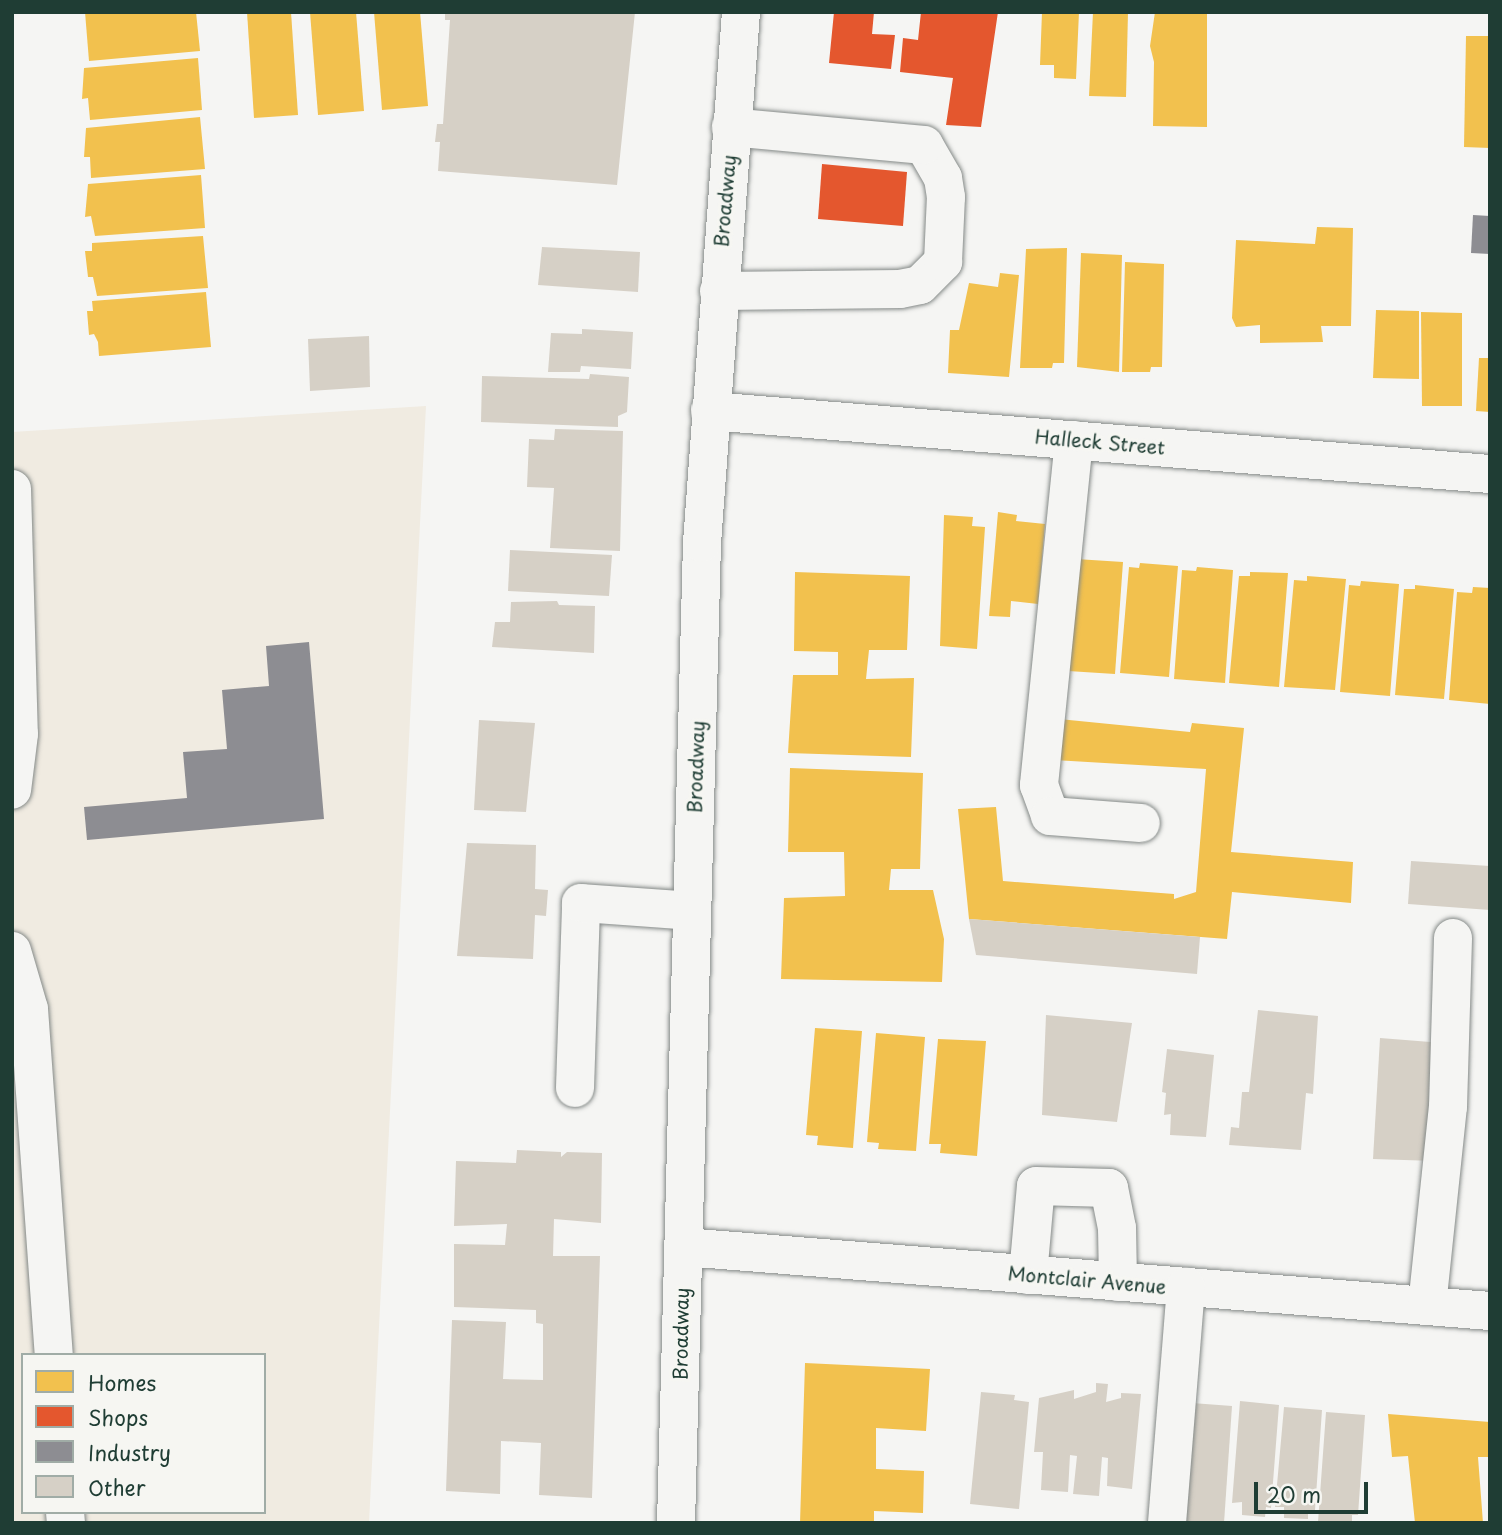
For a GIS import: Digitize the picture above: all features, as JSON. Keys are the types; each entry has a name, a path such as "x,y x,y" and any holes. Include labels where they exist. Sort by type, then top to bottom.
{"street":[{"name":"Broadway","path":"677,1523 692,911 710,411 741,12"},
{"path":"719,291 900,289 920,285 943,262 946,197 943,178 924,145 732,127"},
{"name":"Halleck Street","path":"710,411 1490,474"},
{"path":"1074,440 1039,785 1050,816 1142,823"},
{"path":"12,489 19,734 12,790"},
{"path":"575,1088 581,903 692,911"},
{"path":"1427,1306 1448,1107 1453,938"},
{"path":"12,951 29,1009 54,1353"},
{"path":"1028,1275 1036,1186 1109,1188 1117,1228 1118,1282"},
{"name":"Montclair Avenue","path":"684,1247 1490,1311"},
{"path":"1167,1523 1186,1287"}],"shaded area":[{"path":"426,406 369,1523 12,1523 12,432"}],"building: Homes":[{"path":"85,12 196,12 200,51 89,61"},
{"path":"247,12 291,12 298,115 254,118"},
{"path":"310,12 356,12 364,111 318,115"},
{"path":"374,12 420,12 428,106 382,110"},
{"path":"1042,12 1079,12 1076,79 1054,78 1054,65 1040,65"},
{"path":"1093,12 1128,12 1126,97 1089,96"},
{"path":"1155,12 1207,12 1207,127 1153,126 1154,62 1150,46"},
{"path":"1466,36 1490,36 1490,148 1464,147"},
{"path":"198,58 202,110 90,120 88,98 82,99 84,68"},
{"path":"200,117 205,169 91,178 90,157 84,157 86,128"},
{"path":"201,175 205,228 95,236 91,216 85,217 88,184"},
{"path":"1317,227 1353,228 1351,326 1321,326 1323,342 1260,343 1260,325 1236,327 1232,318 1236,240 1315,244"},
{"path":"203,236 208,288 97,296 93,277 88,277 85,251 92,251 92,243"},
{"path":"1067,248 1064,363 1053,363 1052,368 1020,368 1026,249"},
{"path":"1081,253 1122,255 1119,372 1077,367"},
{"path":"1125,262 1164,264 1162,367 1151,367 1150,372 1122,372"},
{"path":"1000,273 1019,275 1009,377 948,373 950,330 959,330 969,283 998,287"},
{"path":"206,292 211,347 99,356 98,342 94,334 89,335 87,311 93,311 92,301"},
{"path":"1376,310 1419,311 1419,379 1373,378"},
{"path":"1421,312 1462,313 1462,406 1422,406"},
{"path":"1479,358 1490,358 1490,412 1476,411"},
{"path":"998,512 1017,515 1016,521 1045,524 1038,604 1011,601 1010,617 989,616"},
{"path":"944,515 973,517 972,526 985,527 977,649 940,646"},
{"path":"1076,559 1123,562 1115,674 1068,671"},
{"path":"1140,563 1178,566 1169,677 1120,673 1129,567 1139,568"},
{"path":"1197,567 1233,570 1225,683 1174,679 1182,570 1196,571"},
{"path":"795,572 910,576 907,650 869,650 866,679 914,678 911,757 788,753 793,675 838,675 838,652 794,651"},
{"path":"1250,572 1288,573 1279,687 1229,683 1239,576 1250,576"},
{"path":"1307,576 1346,579 1335,690 1284,687 1294,580 1307,581"},
{"path":"1361,581 1399,584 1390,696 1340,692 1349,585 1360,586"},
{"path":"1415,585 1454,589 1444,699 1395,695 1404,589 1415,589"},
{"path":"1473,587 1490,588 1490,704 1449,700 1457,592 1472,593"},
{"path":"1059,719 1190,732 1192,723 1244,728 1231,852 1353,862 1351,903 1232,892 1227,939 969,919 958,809 996,807 1003,881 1174,894 1174,899 1196,892 1206,769 1054,760"},
{"path":"790,768 923,773 920,869 891,869 889,890 933,890 944,939 942,982 781,979 784,898 845,896 844,852 788,852"},
{"path":"815,1028 862,1031 853,1148 817,1145 818,1136 806,1135"},
{"path":"876,1033 925,1037 916,1151 878,1149 879,1143 867,1142"},
{"path":"938,1039 986,1041 977,1156 940,1153 941,1144 929,1144"},
{"path":"805,1363 930,1369 926,1431 876,1428 876,1469 924,1471 923,1513 874,1511 874,1523 800,1523"},
{"path":"1388,1414 1490,1422 1490,1457 1478,1457 1483,1523 1415,1523 1408,1456 1392,1457"}],"building: Shops":[{"path":"834,12 874,12 872,34 895,35 891,69 829,63"},
{"path":"921,12 998,12 981,127 946,125 953,78 900,72 903,38 918,40"},
{"path":"822,164 907,172 903,226 818,219"}],"building: Industry":[{"path":"1473,215 1490,216 1490,254 1471,253"},
{"path":"309,642 324,819 87,840 84,807 187,798 183,752 227,749 222,690 269,686 266,646"}],"building: Other":[{"path":"445,12 635,12 617,185 438,171 440,142 435,142 437,124 443,124 450,20 445,20"},
{"path":"542,247 640,252 638,292 538,285"},
{"path":"582,329 633,332 631,369 581,366 580,372 548,372 551,333 582,334"},
{"path":"369,336 370,387 310,391 308,339"},
{"path":"590,374 629,377 627,412 618,416 618,427 481,422 482,376 589,379"},
{"path":"555,429 623,431 620,551 550,548 554,488 527,487 529,439 554,440"},
{"path":"510,550 612,555 609,596 508,591"},
{"path":"557,601 559,605 595,606 594,653 492,647 495,622 510,622 511,602"},
{"path":"479,720 535,723 526,812 474,810"},
{"path":"467,843 536,845 535,889 548,890 546,916 535,915 533,959 457,956"},
{"path":"1411,861 1490,866 1490,910 1408,904"},
{"path":"969,919 1200,937 1197,974 976,955"},
{"path":"1258,1010 1318,1016 1313,1094 1306,1093 1301,1150 1229,1145 1231,1127 1239,1128 1242,1092 1249,1092"},
{"path":"1046,1015 1132,1023 1117,1122 1042,1115"},
{"path":"1380,1038 1443,1043 1435,1161 1373,1159"},
{"path":"1167,1049 1214,1055 1206,1137 1170,1135 1171,1114 1164,1115 1166,1093 1162,1092"},
{"path":"517,1150 561,1152 561,1157 567,1152 602,1153 601,1223 554,1219 553,1256 600,1256 592,1498 539,1495 541,1443 501,1441 500,1494 446,1491 452,1320 506,1322 503,1379 543,1380 543,1324 536,1323 536,1310 454,1307 454,1244 505,1245 507,1224 454,1226 456,1161 516,1163"},
{"path":"1096,1383 1108,1384 1106,1402 1121,1398 1121,1393 1141,1394 1132,1489 1107,1486 1108,1458 1102,1457 1099,1496 1073,1494 1077,1456 1070,1455 1068,1492 1041,1490 1043,1452 1034,1452 1039,1398 1074,1390 1074,1399 1096,1392"},
{"path":"981,1392 1015,1395 1014,1400 1029,1402 1019,1509 970,1504"},
{"path":"1240,1401 1279,1405 1271,1508 1266,1507 1265,1517 1242,1515 1242,1502 1232,1503"},
{"path":"1192,1403 1232,1406 1224,1523 1183,1523"},
{"path":"1284,1407 1322,1410 1315,1510 1308,1510 1308,1519 1284,1518 1284,1507 1275,1507"},
{"path":"1326,1412 1365,1415 1358,1515 1352,1515 1352,1523 1318,1522"}]}
